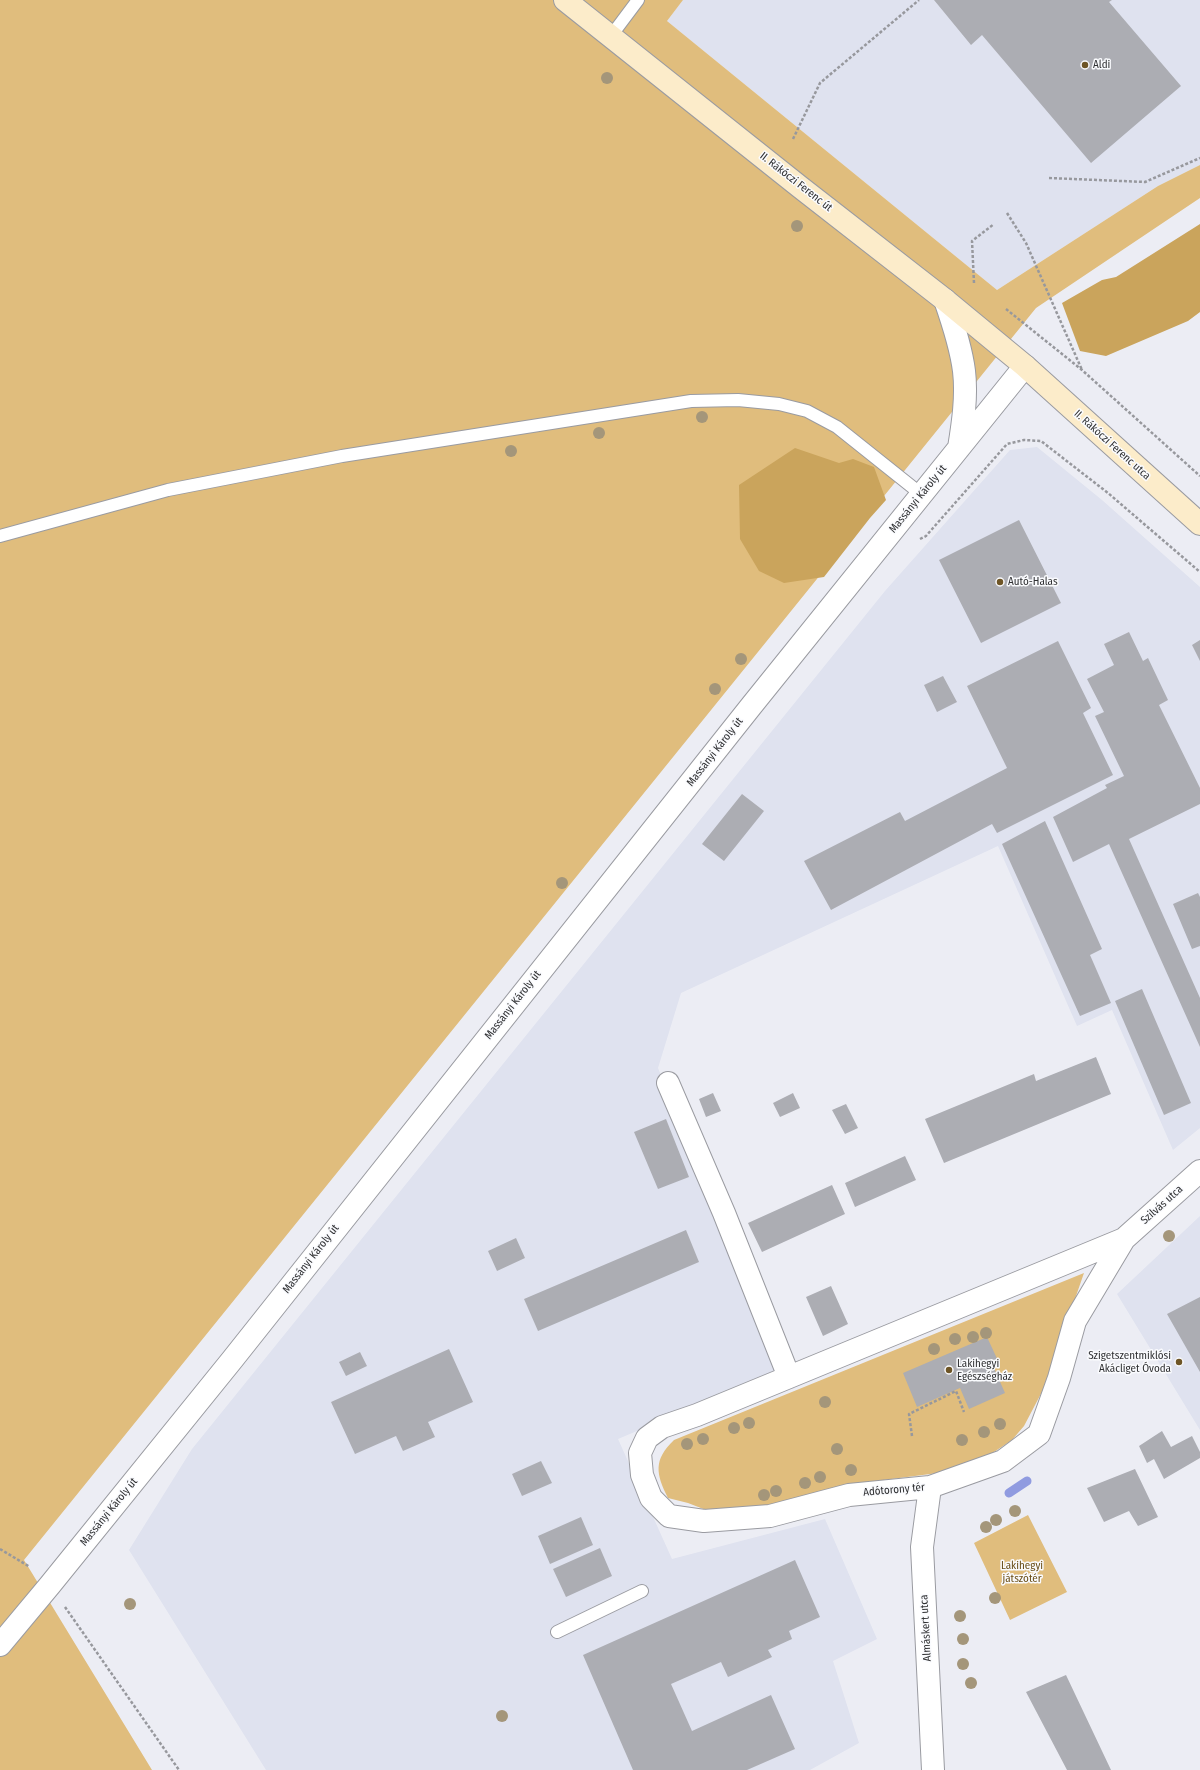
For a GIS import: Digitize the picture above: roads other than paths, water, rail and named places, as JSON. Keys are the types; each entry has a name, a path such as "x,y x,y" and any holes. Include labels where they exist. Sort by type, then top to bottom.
{"main road":[{"name":"II. Rákóczi Ferenc út","path":"565,0 800,187 946,300 1025,366"},
{"name":"II. Rákóczi Ferenc utca","path":"1025,366 1200,524"}],"street":[{"path":"946,300 957,335 964,372 965,399 959,449"},
{"name":"Massányi Károly út","path":"0,1644 50,1585 921,494 1025,366"},
{"path":"668,1083 724,1213 789,1377"},
{"name":"Szilvás utca","path":"1124,1239 1200,1171"},
{"name":"Adótorony tér","path":"1124,1239 1075,1321 1059,1378 1039,1434 1003,1461 930,1487 849,1494 770,1516 704,1520 669,1516 651,1498 642,1475 640,1453 647,1438 662,1427 697,1415 1124,1239"},
{"name":"Almáskert utca","path":"930,1487 922,1547 933,1770"}],"lane":[{"path":"611,36 638,0"},
{"path":"2,534 168,490 342,456 691,401 738,400 779,404 807,411 837,427 921,494"},
{"path":"557,1632 642,1591"}],"waterway":[{"path":"1009,1493 1027,1481"}],"place":[{"name":"Aldi","path":"1085,65"},
{"name":"Autó-Halas","path":"1000,582"},
{"name":"Szigetszentmiklósi Akácliget Óvoda","path":"1179,1362"},
{"name":"Lakihegyi Egészségház","path":"949,1370"}],"park label":[{"name":"Lakihegyi játszótér","path":"1022,1572"}]}
